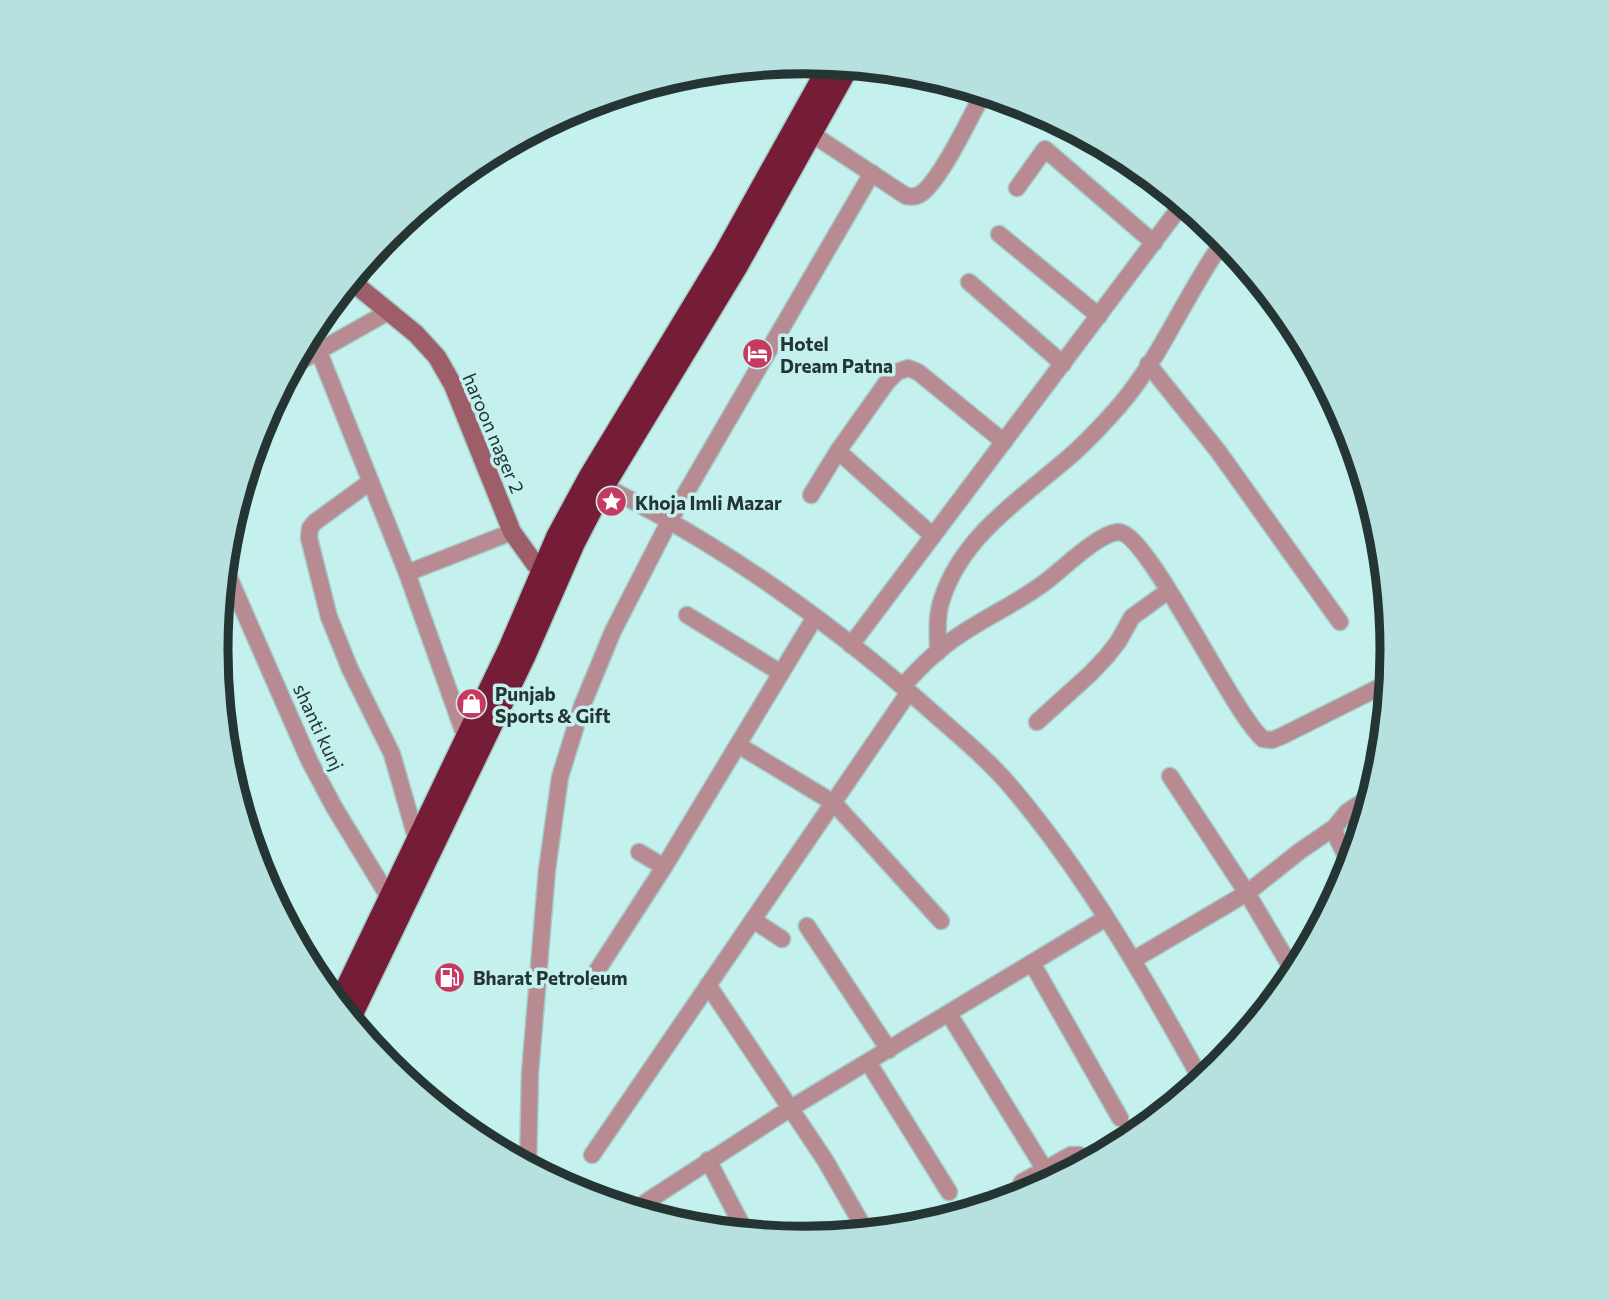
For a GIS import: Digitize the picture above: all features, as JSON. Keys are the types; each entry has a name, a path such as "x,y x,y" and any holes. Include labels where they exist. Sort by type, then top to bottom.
{"highway":[{"path":"354,1010 520,668 552,571 557,536 589,477 723,256 824,75"},
{"path":"343,995 509,648 552,571 573,544 604,486 738,265 844,75"}],"street":[{"path":"812,134 906,196 913,197 921,194 941,168 979,101"},
{"path":"1017,188 1045,149 1154,243"},
{"path":"528,1155 530,1073 547,870 560,777 582,706 601,658 670,520 872,173"},
{"path":"851,645 1177,211"},
{"path":"999,234 1099,316"},
{"path":"938,652 938,622 942,599 964,558 981,534 1008,507 1075,452 1121,404 1219,250"},
{"path":"969,282 1063,364"},
{"name":"haroon nager 2","path":"358,285 416,334 437,357 453,385 512,532 535,564 552,571"},
{"path":"308,357 388,312"},
{"path":"318,352 407,573 466,736"},
{"path":"1149,364 1233,471 1339,622"},
{"path":"811,495 838,451 887,382 897,372 908,368 918,372 1004,442"},
{"path":"838,451 933,536"},
{"path":"370,482 315,522 310,528 309,538 329,617 350,669 392,754 417,841"},
{"path":"604,486 670,520 748,569 815,617 906,689 1010,785 1034,814 1106,918 1197,1072"},
{"path":"407,573 512,532"},
{"path":"592,1155 834,803 918,669 957,636 1042,584 1104,537 1116,532 1125,533 1134,540 1244,717 1263,739 1272,740 1282,736 1380,687"},
{"name":"shanti kunj","path":"232,584 309,760 390,899"},
{"path":"1037,722 1099,665 1118,642 1132,617 1168,591"},
{"path":"687,615 781,673"},
{"path":"592,980 664,867 815,617"},
{"path":"738,745 834,803 940,921"},
{"path":"1170,776 1289,962"},
{"path":"1133,960 1247,893 1335,827 1348,812 1359,804"},
{"path":"1335,827 1336,836 1344,852"},
{"path":"639,852 664,867"},
{"path":"645,1204 791,1108 1106,918"},
{"path":"753,920 782,939"},
{"path":"807,926 889,1050"},
{"path":"1032,963 1120,1118"},
{"path":"708,985 791,1108 861,1223"},
{"path":"948,1014 1045,1170"},
{"path":"868,1062 949,1192"},
{"path":"1021,1185 1071,1155 1080,1156"},
{"path":"708,1160 741,1223"}],"place":[{"name":"Hotel Dream Patna","path":"757,354"},
{"name":"Khoja Imli Mazar","path":"612,502"},
{"name":"Punjab Sports & Gift","path":"472,704"},
{"name":"Bharat Petroleum","path":"450,977"}]}
